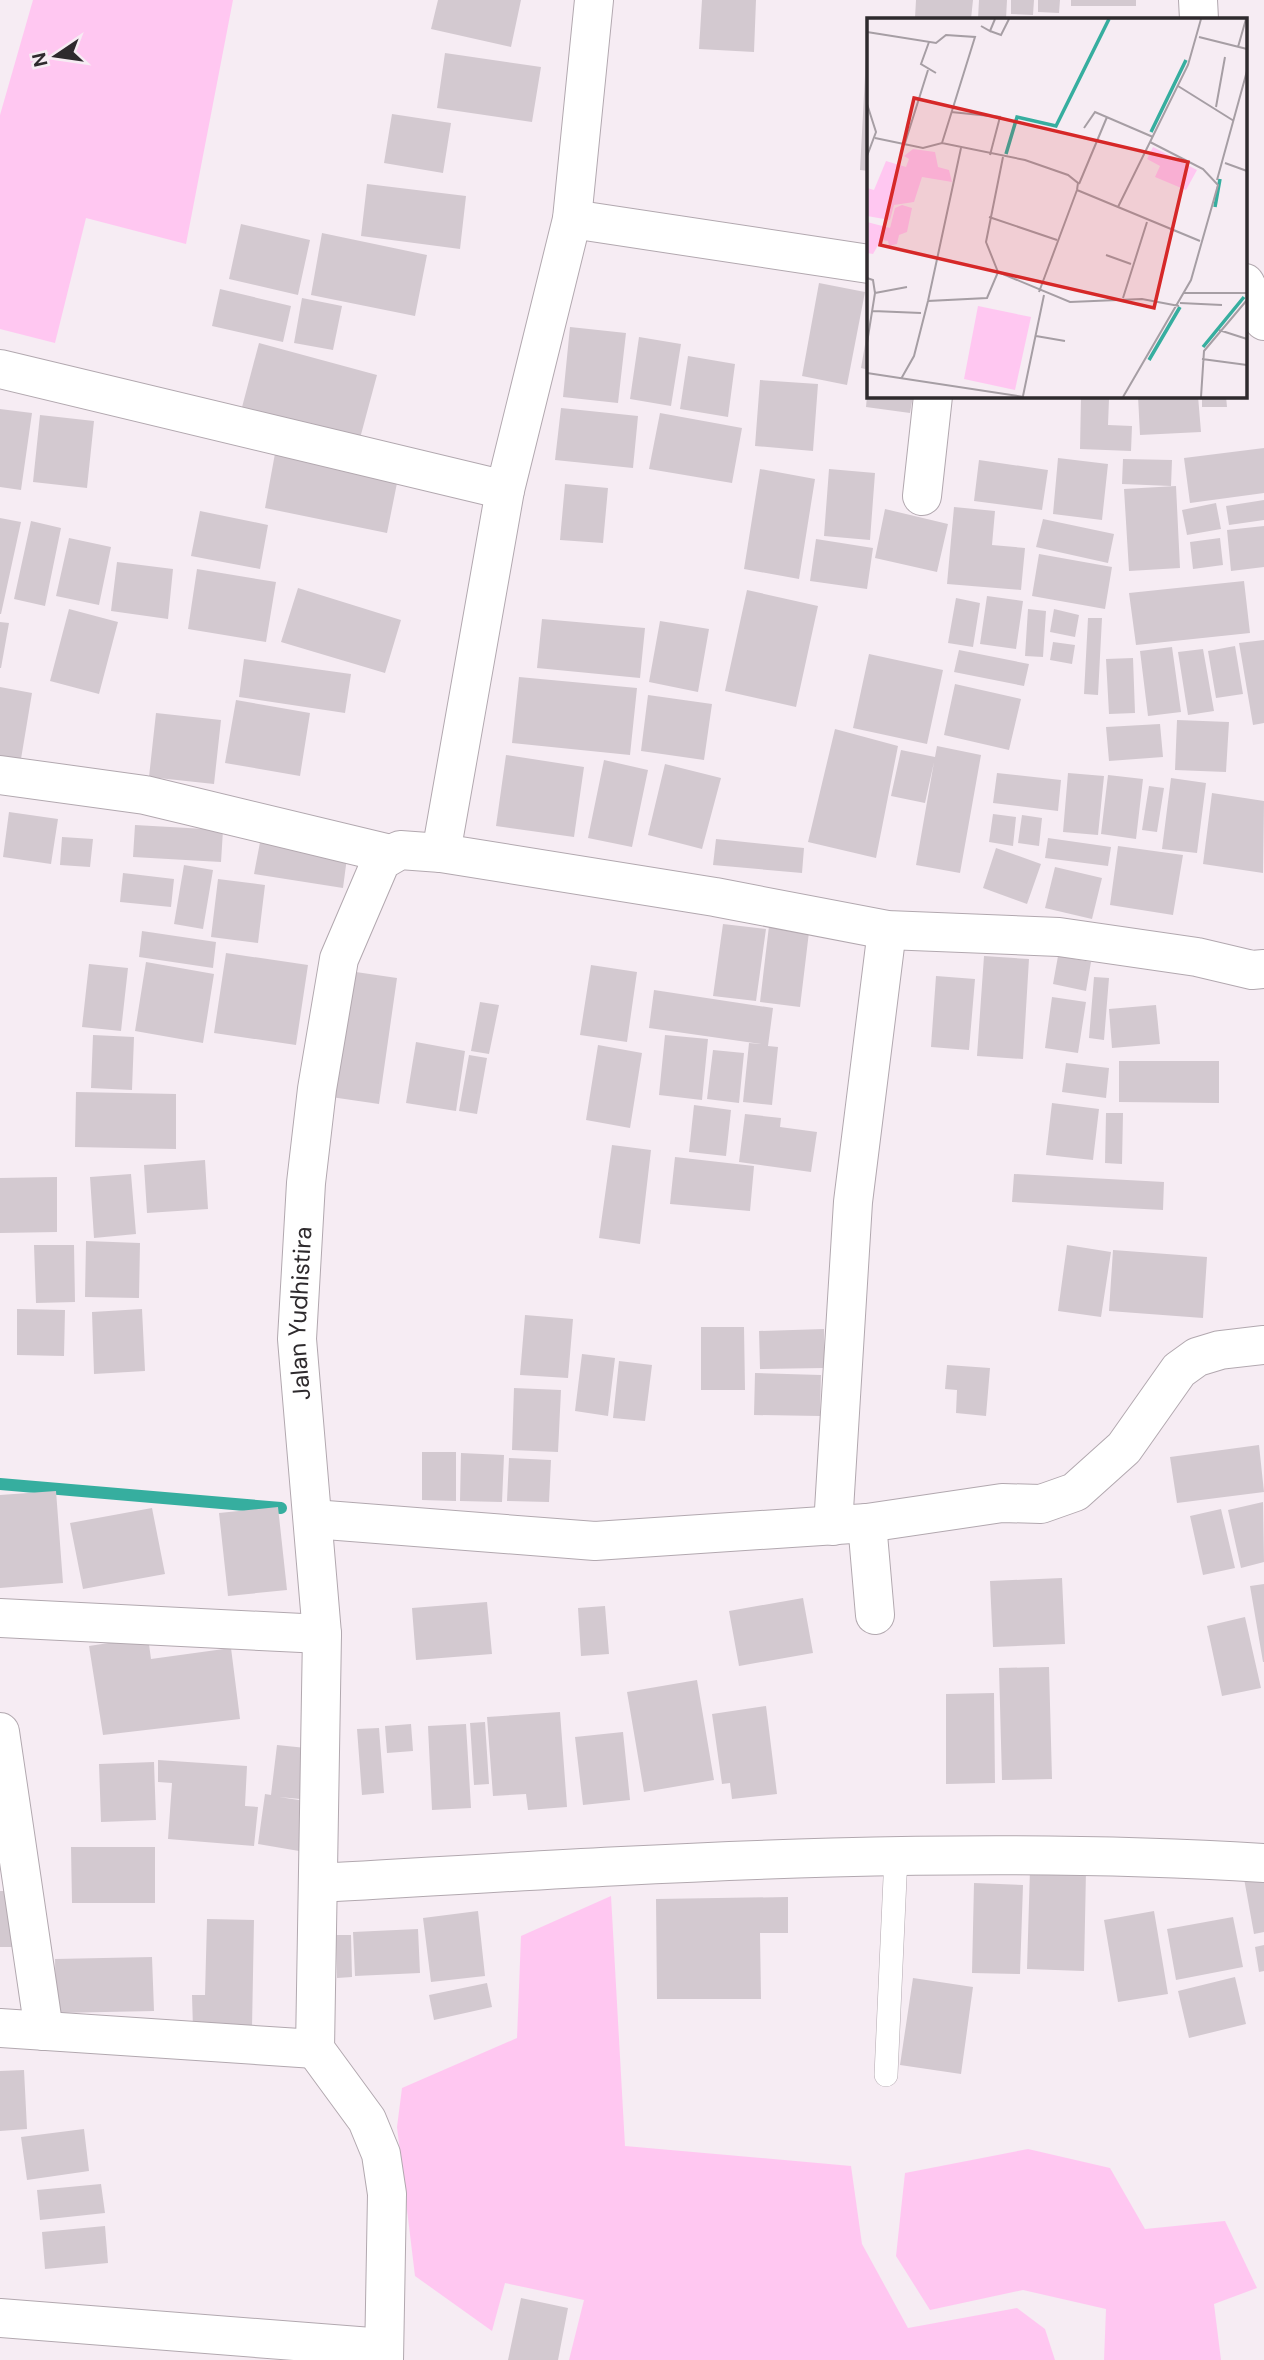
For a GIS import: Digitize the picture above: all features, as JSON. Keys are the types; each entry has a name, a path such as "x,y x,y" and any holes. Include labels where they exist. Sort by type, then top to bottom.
{"street":[{"path":"441,853 505,490 572,219 594,0"},
{"path":"1198,0 1199,18"},
{"path":"572,219 867,264"},
{"path":"1246,285 1264,321"},
{"path":"0,369 505,490"},
{"path":"922,496 933,397"},
{"path":"0,775 145,795 390,854 400,850 441,853 715,897 887,930 1059,937 1197,957 1252,970 1264,969"},
{"name":"Jalan Yudhistira","path":"315,2049 320,1883 322,1634 297,1339 306,1183 313,1116 339,959 377,868 390,854"},
{"path":"875,1615 850,1524 853,1202 887,930"},
{"path":"313,1519 594,1541 850,1524 1002,1503 1041,1504 1075,1492 1124,1448 1178,1370 1196,1357 1264,1338"},
{"path":"0,1618 322,1634"},
{"path":"0,1731 44,2031"},
{"path":"320,1883 745,1859 1142,1855 1264,1863"},
{"path":"0,2028 315,2049 367,2120 381,2154 387,2194 384,2354 0,2318"}],"lane":[{"path":"886,2075 896,1856"}],"shaded area":[{"path":"33,0 233,0 186,244 86,218 55,343 0,329 0,115"},
{"path":"611,1896 625,2146 851,2166 862,2244 908,2328 1017,2308 1045,2329 1055,2360 569,2360 584,2300 505,2283 492,2331 415,2276 397,2127 402,2088 517,2038 521,1936"},
{"path":"1028,2149 1110,2168 1145,2229 1225,2221 1257,2288 1214,2304 1221,2360 1104,2360 1106,2309 1023,2290 930,2310 896,2256 905,2173"}],"building":[{"path":"438,0 521,0 511,47 431,29"},
{"path":"702,0 756,0 754,52 699,49"},
{"path":"916,0 973,0 971,18 915,18"},
{"path":"979,0 1007,0 1006,18 978,18"},
{"path":"1011,0 1034,0 1033,15 1011,14"},
{"path":"1038,0 1060,0 1059,13 1038,12"},
{"path":"1071,0 1136,0 1136,6 1071,6"},
{"path":"445,53 541,67 532,122 437,108"},
{"path":"866,57 867,57 867,171 860,170"},
{"path":"392,114 451,123 443,173 384,163"},
{"path":"367,184 466,196 460,249 361,236"},
{"path":"241,224 310,240 298,295 229,279"},
{"path":"322,233 427,255 415,316 311,295"},
{"path":"819,283 865,292 847,385 802,376"},
{"path":"220,289 291,306 283,342 212,326"},
{"path":"302,298 342,306 333,350 294,343"},
{"path":"570,327 626,333 618,403 563,397"},
{"path":"867,333 867,370 861,368"},
{"path":"639,337 681,344 671,406 630,399"},
{"path":"259,343 377,375 359,442 241,411"},
{"path":"688,356 735,364 728,417 680,409"},
{"path":"760,380 818,384 813,451 755,446"},
{"path":"867,396 913,397 910,413 866,407"},
{"path":"1138,397 1198,397 1201,432 1140,435"},
{"path":"1202,397 1226,397 1227,407 1202,407"},
{"path":"1081,398 1109,399 1108,425 1132,426 1131,451 1080,449"},
{"path":"561,408 638,416 633,468 555,460"},
{"path":"0,409 32,413 21,490 0,487"},
{"path":"660,413 742,428 732,483 649,469"},
{"path":"40,415 94,421 87,488 33,482"},
{"path":"276,448 399,473 387,533 265,508"},
{"path":"1264,448 1264,493 1190,503 1184,458"},
{"path":"1058,458 1108,464 1102,520 1053,514"},
{"path":"1123,459 1172,460 1171,486 1122,484"},
{"path":"979,460 1048,470 1042,510 974,501"},
{"path":"760,469 815,479 799,579 744,569"},
{"path":"829,469 875,473 870,540 824,536"},
{"path":"565,484 608,488 603,543 560,540"},
{"path":"1176,486 1180,568 1129,571 1124,489"},
{"path":"1264,500 1264,520 1229,525 1226,506"},
{"path":"1216,503 1221,529 1187,535 1182,510"},
{"path":"954,507 995,511 992,545 1025,548 1021,590 947,584"},
{"path":"885,509 948,524 937,572 875,558"},
{"path":"200,511 268,525 260,569 191,556"},
{"path":"0,518 21,522 1,614 0,614"},
{"path":"1043,519 1114,534 1108,563 1036,547"},
{"path":"31,521 61,528 45,606 14,599"},
{"path":"1264,526 1264,567 1231,571 1227,530"},
{"path":"69,538 111,547 99,605 56,596"},
{"path":"1220,538 1223,565 1193,569 1190,542"},
{"path":"816,539 873,548 867,589 810,581"},
{"path":"1039,554 1112,567 1105,609 1032,596"},
{"path":"117,562 173,569 168,619 111,611"},
{"path":"197,569 276,582 266,642 188,629"},
{"path":"1244,581 1250,633 1136,645 1129,593"},
{"path":"298,588 401,620 385,673 281,642"},
{"path":"747,590 818,606 796,707 725,691"},
{"path":"987,596 1023,601 1016,649 980,644"},
{"path":"956,598 980,603 973,647 948,643"},
{"path":"69,609 118,622 99,694 50,681"},
{"path":"1028,609 1046,611 1043,657 1025,656"},
{"path":"1054,609 1079,615 1075,637 1050,632"},
{"path":"1088,618 1102,618 1098,695 1084,694"},
{"path":"542,619 645,628 640,678 537,668"},
{"path":"660,621 709,629 698,692 649,682"},
{"path":"0,622 9,623 1,668 0,668"},
{"path":"1264,640 1264,723 1253,725 1239,643"},
{"path":"1053,642 1075,645 1072,664 1050,660"},
{"path":"1235,646 1243,694 1216,698 1208,651"},
{"path":"1172,647 1181,712 1148,716 1140,651"},
{"path":"1203,649 1214,711 1188,715 1178,652"},
{"path":"959,650 1029,664 1024,686 954,672"},
{"path":"869,654 943,670 927,744 853,728"},
{"path":"1133,658 1135,713 1109,714 1106,659"},
{"path":"244,659 351,674 345,713 239,697"},
{"path":"519,677 637,688 630,755 512,743"},
{"path":"955,684 1021,699 1009,750 944,735"},
{"path":"0,687 32,693 20,765 0,762"},
{"path":"648,695 712,704 704,760 641,751"},
{"path":"236,700 310,713 300,776 225,763"},
{"path":"156,713 221,720 214,784 149,777"},
{"path":"1177,720 1229,722 1226,772 1175,770"},
{"path":"1160,724 1163,757 1109,761 1106,727"},
{"path":"835,729 898,746 876,858 808,842"},
{"path":"937,746 981,755 960,873 916,865 934,762 925,803 891,796 901,750 935,757"},
{"path":"506,755 584,767 574,837 496,826"},
{"path":"604,760 648,770 632,847 588,838"},
{"path":"665,764 721,778 702,849 648,835"},
{"path":"997,773 1061,780 1058,811 993,803"},
{"path":"1068,773 1104,776 1098,835 1063,832"},
{"path":"1108,775 1143,779 1136,839 1101,834"},
{"path":"1171,778 1206,783 1197,853 1162,849"},
{"path":"1149,786 1164,788 1157,832 1142,830"},
{"path":"1212,793 1264,801 1263,873 1203,864"},
{"path":"9,812 58,819 51,864 3,857"},
{"path":"993,814 1016,817 1013,846 989,842"},
{"path":"1022,815 1042,818 1039,846 1018,843"},
{"path":"135,825 223,830 221,862 133,857"},
{"path":"62,837 93,839 90,867 60,865"},
{"path":"261,837 348,850 343,888 254,874"},
{"path":"1048,838 1111,847 1108,866 1045,858"},
{"path":"716,839 804,848 802,873 713,865"},
{"path":"1118,846 1183,855 1173,915 1110,905"},
{"path":"996,848 1041,864 1027,904 983,888"},
{"path":"184,865 213,870 203,929 174,924"},
{"path":"1055,867 1102,878 1092,919 1045,908"},
{"path":"123,873 174,879 171,907 120,902"},
{"path":"218,879 265,885 258,943 211,937"},
{"path":"723,924 766,929 756,1001 713,996"},
{"path":"769,926 809,932 800,1007 760,1002"},
{"path":"142,931 216,942 213,968 139,957"},
{"path":"226,953 308,965 296,1045 214,1033"},
{"path":"984,956 1029,959 1023,1059 977,1056"},
{"path":"1058,956 1091,962 1086,991 1053,984"},
{"path":"146,962 214,974 203,1043 135,1031"},
{"path":"89,964 128,968 121,1031 82,1027"},
{"path":"591,965 637,972 627,1042 580,1035"},
{"path":"349,971 397,978 379,1104 331,1097"},
{"path":"936,976 975,979 969,1050 931,1047"},
{"path":"1094,977 1109,978 1104,1040 1089,1038"},
{"path":"654,990 773,1008 768,1046 778,1047 772,1105 743,1102 749,1043 761,1044 649,1028"},
{"path":"1052,997 1086,1002 1078,1053 1045,1048"},
{"path":"480,1002 499,1005 489,1054 471,1051"},
{"path":"1156,1005 1160,1044 1112,1048 1109,1009"},
{"path":"93,1035 134,1037 132,1090 91,1088"},
{"path":"665,1035 708,1039 702,1100 659,1095"},
{"path":"416,1042 465,1051 456,1111 406,1103"},
{"path":"598,1045 642,1053 630,1128 586,1120"},
{"path":"713,1050 744,1053 739,1103 707,1099"},
{"path":"469,1055 487,1058 477,1114 459,1111"},
{"path":"1119,1061 1219,1061 1219,1103 1119,1102"},
{"path":"1066,1063 1109,1068 1106,1098 1062,1092"},
{"path":"76,1092 176,1094 176,1149 75,1147"},
{"path":"1052,1103 1099,1109 1093,1160 1046,1155"},
{"path":"694,1105 731,1110 726,1156 689,1152"},
{"path":"1106,1113 1123,1113 1122,1164 1105,1163"},
{"path":"745,1114 781,1118 780,1127 817,1132 811,1172 739,1162"},
{"path":"612,1145 651,1150 640,1244 599,1238"},
{"path":"675,1157 754,1166 750,1211 670,1204"},
{"path":"205,1160 208,1209 147,1213 144,1165"},
{"path":"131,1174 136,1234 94,1238 90,1177"},
{"path":"1014,1174 1164,1182 1163,1210 1012,1202"},
{"path":"57,1177 57,1232 0,1233 0,1178"},
{"path":"86,1241 140,1243 139,1298 85,1297"},
{"path":"34,1245 74,1245 75,1302 36,1303"},
{"path":"1067,1245 1111,1252 1101,1317 1058,1311"},
{"path":"1113,1250 1207,1257 1203,1318 1109,1311"},
{"path":"17,1309 65,1310 64,1356 17,1355"},
{"path":"142,1309 145,1371 94,1374 92,1312"},
{"path":"525,1315 573,1319 568,1378 520,1375"},
{"path":"701,1327 744,1327 745,1390 701,1390"},
{"path":"824,1329 824,1368 760,1369 759,1331"},
{"path":"582,1354 615,1358 608,1416 575,1411"},
{"path":"619,1361 652,1365 645,1421 613,1418"},
{"path":"947,1365 990,1368 986,1416 956,1413 957,1390 945,1389"},
{"path":"755,1373 821,1375 820,1416 754,1415"},
{"path":"514,1388 561,1390 558,1452 512,1450"},
{"path":"1259,1445 1264,1492 1177,1503 1170,1457"},
{"path":"422,1452 456,1452 456,1501 422,1500"},
{"path":"461,1453 504,1455 502,1502 460,1501"},
{"path":"509,1458 551,1460 549,1502 507,1501"},
{"path":"56,1491 63,1583 0,1588 0,1495"},
{"path":"1263,1502 1264,1562 1241,1568 1228,1510"},
{"path":"278,1507 287,1590 228,1596 219,1513"},
{"path":"152,1508 165,1574 83,1589 70,1523"},
{"path":"1221,1509 1235,1568 1203,1575 1190,1516"},
{"path":"1062,1578 1065,1644 993,1647 990,1581"},
{"path":"1264,1584 1264,1662 1263,1662 1250,1586"},
{"path":"803,1598 813,1653 739,1666 729,1611"},
{"path":"487,1602 492,1654 416,1660 412,1608"},
{"path":"605,1606 609,1654 581,1656 578,1608"},
{"path":"1245,1617 1261,1688 1222,1696 1207,1626"},
{"path":"148,1637 151,1659 231,1648 240,1719 103,1735 89,1646"},
{"path":"1049,1667 1052,1779 1002,1780 999,1668"},
{"path":"697,1680 714,1780 644,1792 627,1692"},
{"path":"994,1693 995,1783 946,1784 946,1694"},
{"path":"766,1706 777,1794 732,1799 730,1783 722,1784 712,1714"},
{"path":"560,1712 567,1807 528,1810 526,1794 493,1796 487,1717"},
{"path":"485,1722 489,1784 474,1785 470,1723"},
{"path":"411,1724 413,1751 387,1753 385,1726"},
{"path":"466,1724 471,1808 432,1810 428,1726"},
{"path":"379,1728 384,1793 362,1795 357,1729"},
{"path":"623,1732 630,1800 583,1805 575,1737"},
{"path":"277,1745 306,1748 300,1799 279,1797 312,1802 305,1852 258,1844 265,1794 271,1795"},
{"path":"158,1760 247,1766 245,1806 258,1807 254,1846 168,1839 172,1783 158,1782"},
{"path":"154,1762 156,1820 101,1822 99,1764"},
{"path":"71,1847 155,1847 155,1903 72,1903"},
{"path":"1030,1869 1086,1870 1084,1971 1027,1969"},
{"path":"1264,1869 1264,1932 1254,1934 1243,1873"},
{"path":"974,1883 1023,1885 1020,1974 972,1973"},
{"path":"0,1891 11,1891 13,1947 0,1947"},
{"path":"788,1897 788,1933 760,1933 761,1999 657,1999 656,1899"},
{"path":"478,1911 485,1976 431,1982 423,1918"},
{"path":"1154,1911 1168,1994 1118,2002 1104,1920"},
{"path":"1233,1917 1243,1967 1176,1980 1167,1929"},
{"path":"207,1919 254,1920 252,2028 193,2029 192,1995 205,1995"},
{"path":"418,1929 420,1973 355,1976 353,1932"},
{"path":"336,1935 351,1935 352,1977 337,1978"},
{"path":"1264,1945 1264,1971 1259,1972 1255,1947"},
{"path":"152,1957 154,2011 56,2013 55,1959"},
{"path":"1235,1977 1246,2024 1189,2038 1178,1991"},
{"path":"913,1978 973,1987 961,2074 900,2065"},
{"path":"487,1983 492,2007 434,2020 429,1995"},
{"path":"24,2070 27,2129 0,2131 0,2071"},
{"path":"84,2129 89,2171 27,2180 21,2137"},
{"path":"101,2184 105,2213 40,2220 37,2190"},
{"path":"105,2226 108,2263 45,2269 42,2232"},
{"path":"521,2298 568,2308 558,2360 508,2360"}],"waterway":[{"path":"0,1484 281,1508"}]}
